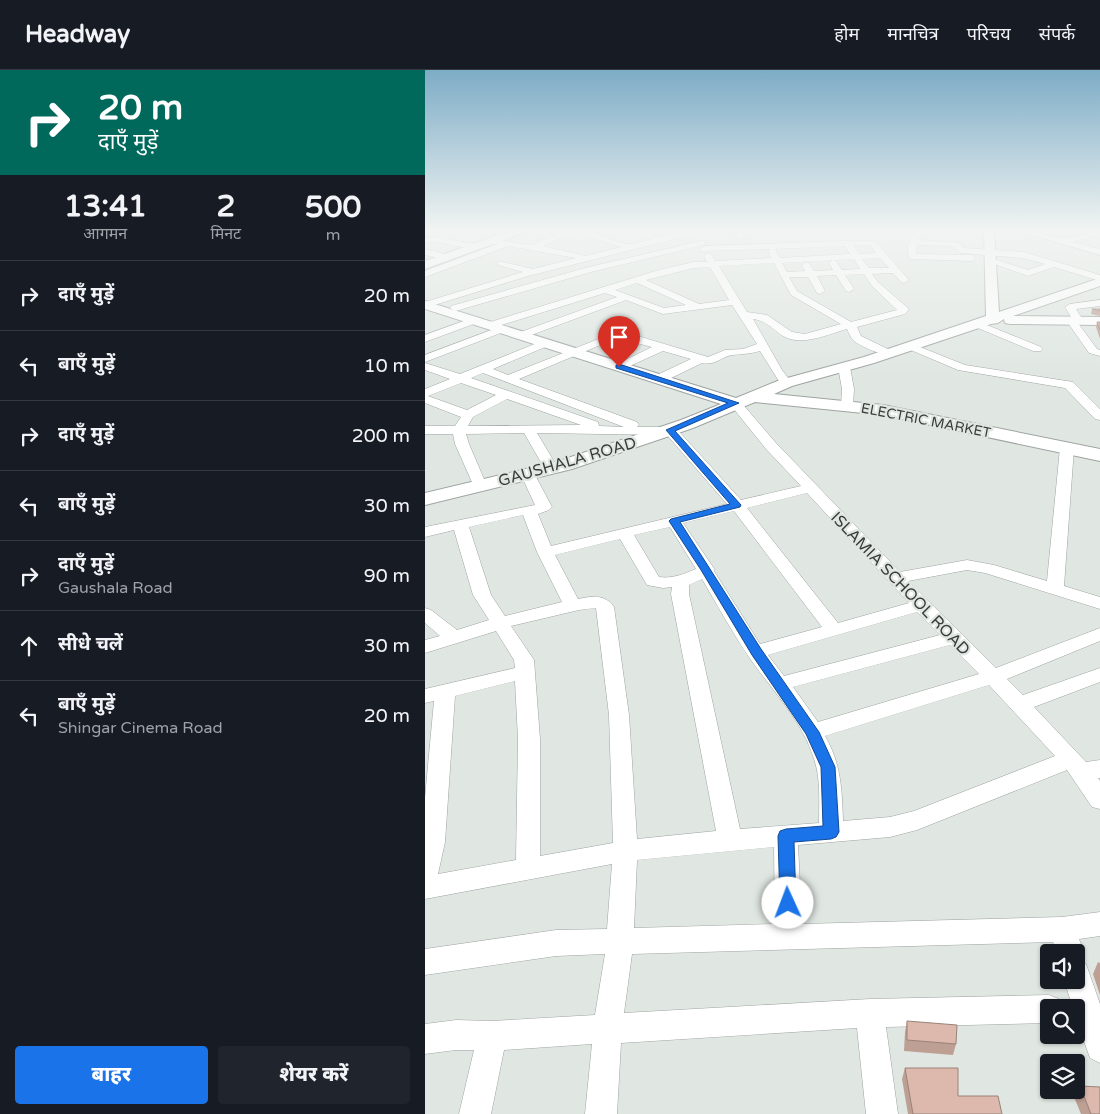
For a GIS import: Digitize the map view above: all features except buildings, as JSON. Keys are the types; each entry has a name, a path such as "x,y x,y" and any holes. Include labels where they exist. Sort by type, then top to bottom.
{"street":[{"path":"425,305 509,280"},
{"path":"452,313 558,280"},
{"path":"452,313 580,280"},
{"path":"425,358 562,302 639,280"},
{"path":"643,280 696,306"},
{"path":"722,280 786,383"},
{"path":"786,280 794,293 851,326 859,340 888,353"},
{"path":"814,280 820,292"},
{"path":"843,280 849,290"},
{"path":"744,314 763,316 789,335 805,337 904,310 874,280"},
{"path":"991,280 993,320"},
{"path":"993,320 1100,282"},
{"path":"604,289 663,311 736,302"},
{"path":"522,335 626,297"},
{"path":"562,302 587,310"},
{"path":"1100,303 1070,308 1074,320 1093,351 1100,352"},
{"name":"ELECTRIC MARKET","path":"425,305 659,379 743,399 883,410 1100,455"},
{"path":"425,339 475,320"},
{"path":"993,320 1100,321"},
{"name":"GAUSHALA ROAD","path":"425,498 551,468 666,431 786,383 844,367 993,320"},
{"path":"977,324 1037,349"},
{"path":"508,379 609,337 620,335 701,359 714,360 729,352 744,352 763,346"},
{"path":"425,393 547,343"},
{"path":"910,346 962,368 1069,385 1100,416"},
{"path":"619,367 662,347"},
{"path":"659,379 701,359"},
{"path":"425,366 605,429"},
{"path":"844,367 848,389 847,406"},
{"path":"482,369 630,425 637,431"},
{"path":"480,486 459,432 468,415 507,394"},
{"path":"425,399 468,415"},
{"name":"ISLAMIA SCHOOL ROAD","path":"743,399 771,446 921,605 1084,766 1100,800"},
{"path":"528,429 551,468"},
{"path":"427,432 528,429 666,431 737,505 833,629"},
{"path":"1055,590 1067,448"},
{"path":"425,532 518,510 529,512 544,507 528,475"},
{"path":"545,552 811,488"},
{"path":"529,512 545,552 571,605"},
{"path":"674,521 707,570 756,652 812,732 828,767 831,832"},
{"path":"460,524 483,595 520,652 525,672 530,768 529,870"},
{"path":"625,533 653,581 663,583 685,580 707,570"},
{"path":"896,578 967,565 988,569 1100,603"},
{"path":"685,580 680,585 680,594 730,840"},
{"path":"425,647 500,623 571,605 602,603 606,611 619,715 625,851 620,942 608,1028 601,1114"},
{"path":"756,652 921,605"},
{"path":"425,614 455,638"},
{"path":"812,732 993,677 1100,634"},
{"path":"779,684 954,638"},
{"path":"425,875 433,842 435,693 525,672"},
{"path":"1021,704 1100,675"},
{"path":"425,888 625,851 730,840 890,828 1084,766"},
{"path":"786,836 789,937"},
{"path":"425,962 556,943 789,937 1066,940 1100,924"},
{"path":"425,1039 456,1035 492,1036 870,1014 1040,1009"},
{"path":"870,1014 882,1114"},
{"path":"1085,1016 1100,1048"},
{"path":"475,1114 492,1036"}],"route":[{"path":"619,367 735,403 670,430 737,505 674,521 707,570 756,652 812,732 828,767 831,832 786,836 788,903"}]}
